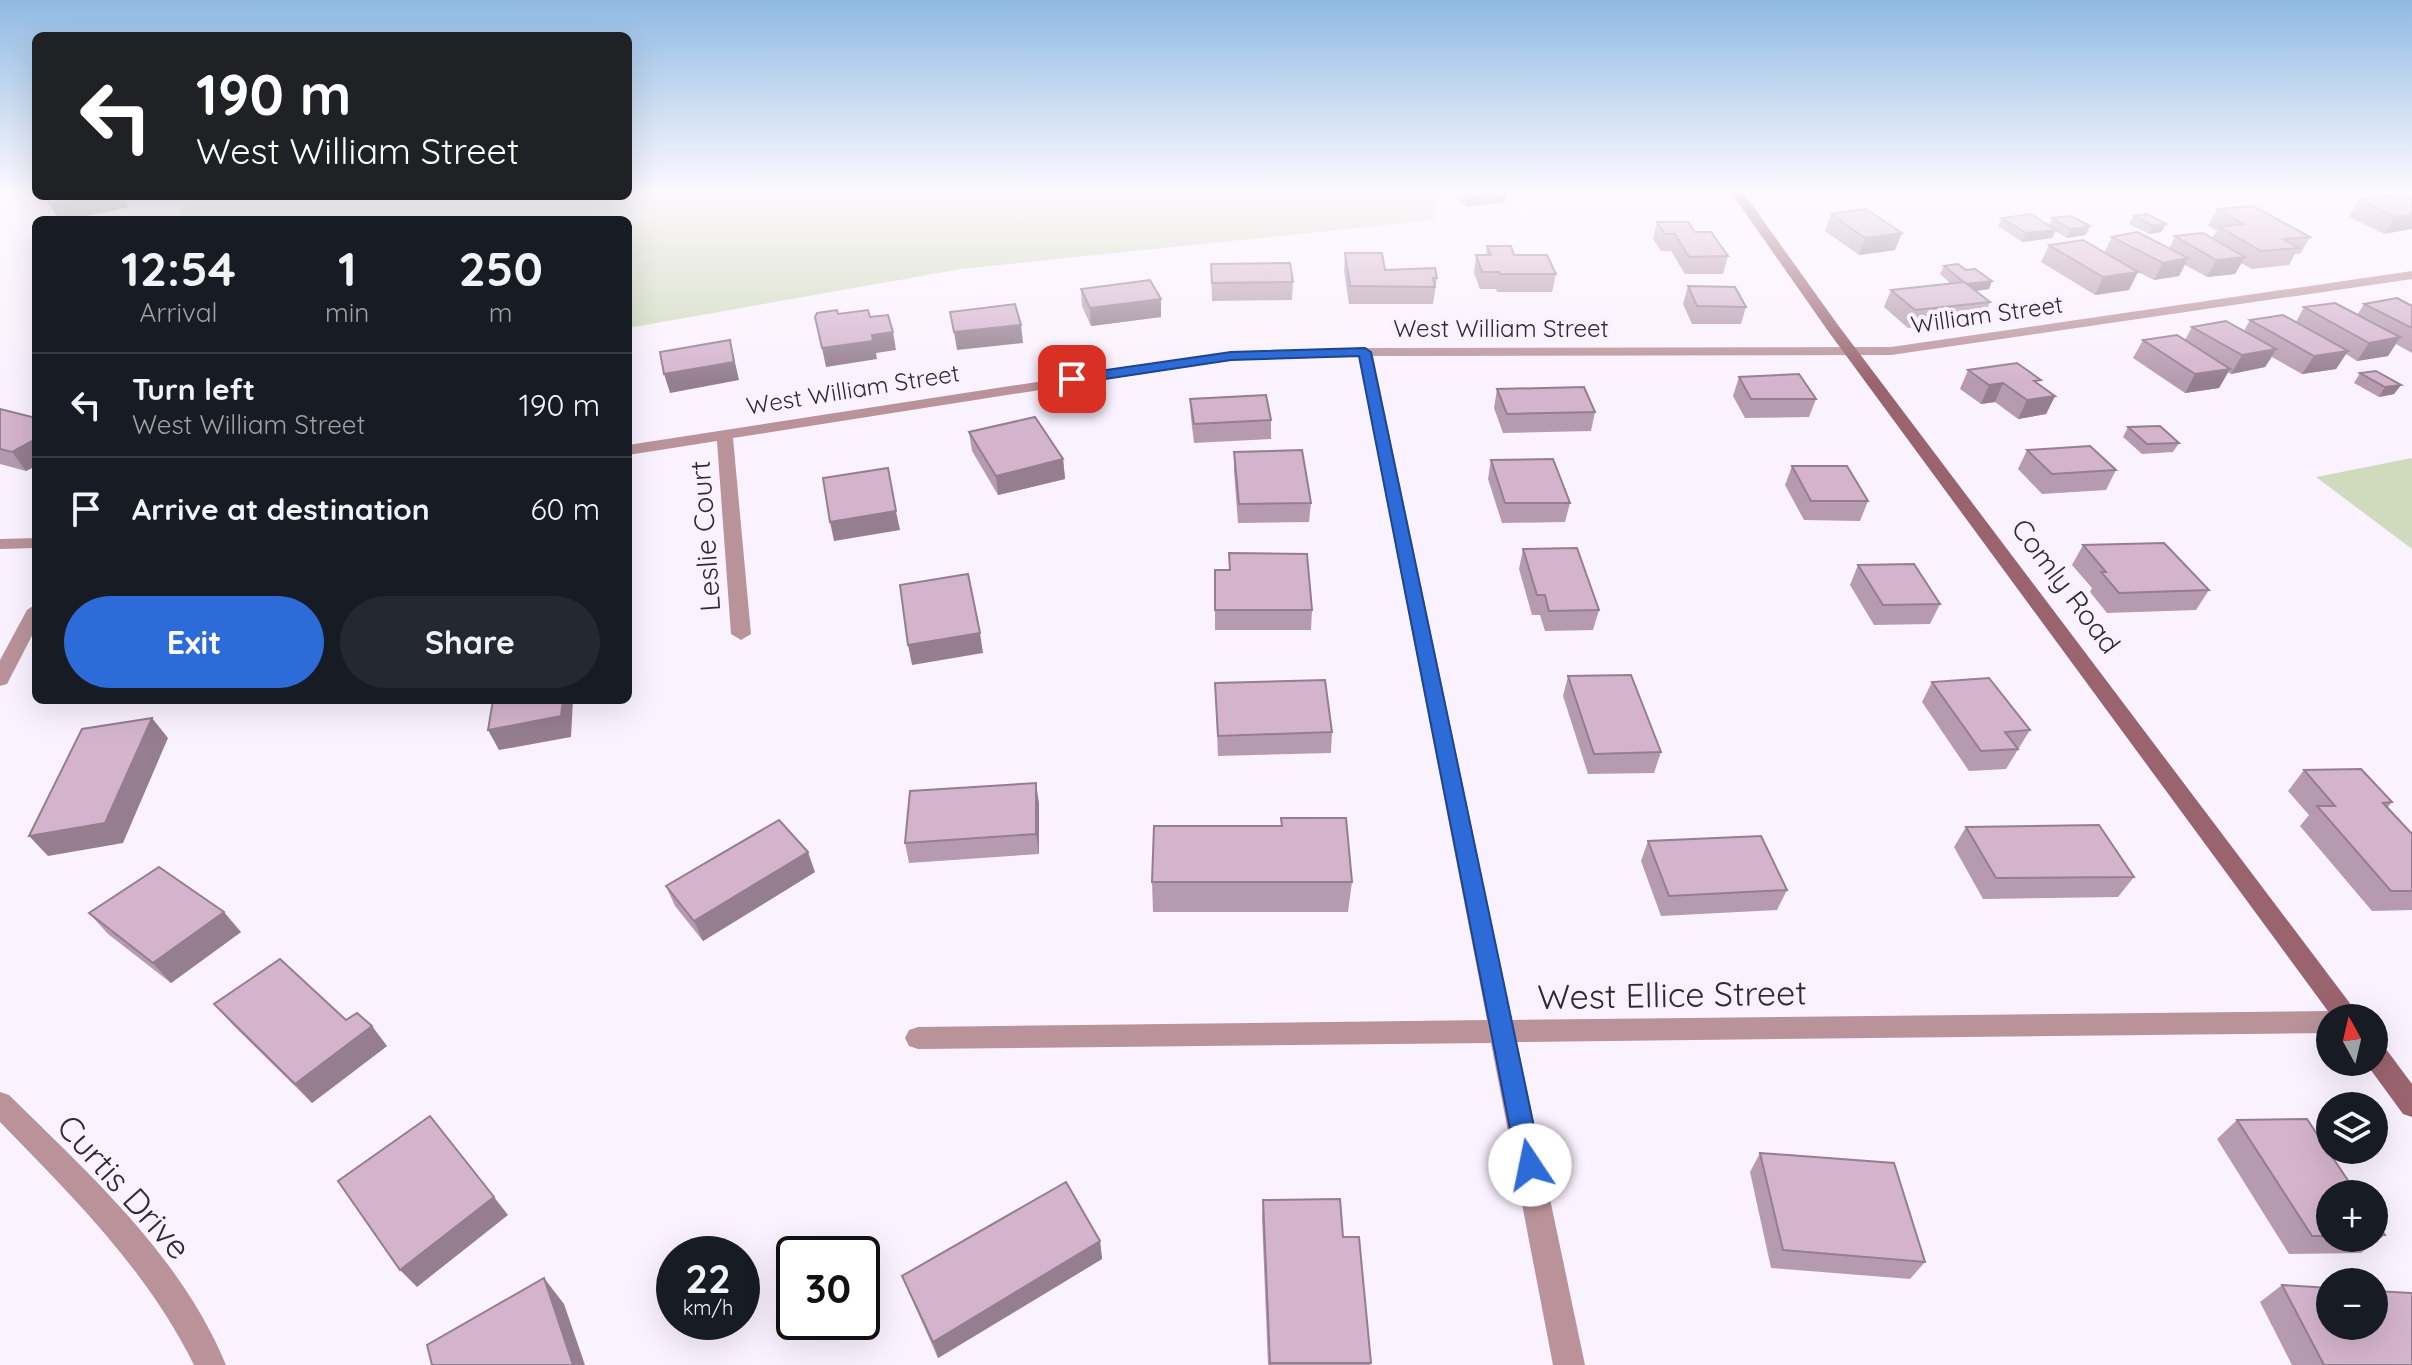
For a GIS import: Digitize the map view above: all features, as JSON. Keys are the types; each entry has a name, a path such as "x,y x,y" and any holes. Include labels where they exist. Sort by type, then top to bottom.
{"main road":[{"name":"Comly Road","path":"1782,255 2338,1004"},
{"path":"2388,1072 2412,1105"}],"street":[{"name":"William Street","path":"1853,353 1891,351 2412,275"},
{"name":"West William Street","path":"632,449 1231,356 1365,352 1853,353"},
{"path":"1365,352 1569,1365"},
{"name":"Leslie Court","path":"725,435 741,634"},
{"path":"0,544 32,543"},
{"path":"0,679 32,618"},
{"name":"West Ellice Street","path":"918,1038 2316,1022"},
{"name":"Curtis Drive","path":"0,1104 139,1248 194,1328 210,1365"}],"green space":[{"path":"632,255 1099,255 961,269 632,327"},
{"path":"2412,458 2412,549 2316,477"}],"building":[{"path":"1345,255 1382,255 1385,270 1435,268 1437,278 1433,278 1435,287 1350,286"},
{"path":"1476,255 1547,255 1556,274 1482,272"},
{"path":"1688,255 1728,256 1689,257"},
{"path":"2065,255 2108,255 2138,272 2103,277"},
{"path":"2147,255 2182,255 2188,258 2163,263"},
{"path":"2207,255 2245,257 2216,260"},
{"path":"1290,263 1293,282 1212,283 1211,264"},
{"path":"1958,264 1966,270 1975,269 1992,281 1966,284 1944,266"},
{"path":"1150,280 1161,299 1090,308 1081,289"},
{"path":"1964,282 1990,302 1915,310 1891,290"},
{"path":"1688,286 1735,287 1746,307 1697,306"},
{"path":"2397,298 2412,306 2412,328 2364,304"},
{"path":"2335,303 2400,337 2369,343 2304,307"},
{"path":"1015,304 1021,325 954,332 950,312"},
{"path":"837,310 838,314 868,310 870,317 888,315 893,332 872,335 873,341 822,348 815,317 817,313"},
{"path":"2283,315 2348,351 2314,356 2250,320"},
{"path":"2226,321 2276,349 2242,355 2192,327"},
{"path":"2177,335 2230,369 2195,374 2143,340"},
{"path":"730,340 734,362 664,374 660,352"},
{"path":"2017,363 2041,380 2034,381 2055,396 2027,400 2003,383 1989,385 1968,370"},
{"path":"2376,371 2401,385 2385,387 2360,373"},
{"path":"1799,374 1816,399 1751,399 1739,377"},
{"path":"1584,387 1595,412 1507,414 1497,389"},
{"path":"1266,395 1271,420 1194,424 1190,399"},
{"path":"0,409 32,417 32,441 12,452 0,449"},
{"path":"1035,417 1063,459 996,476 969,432"},
{"path":"2160,426 2179,443 2147,444 2128,427"},
{"path":"2090,446 2116,470 2052,474 2027,450"},
{"path":"1302,450 1311,503 1239,504 1234,452"},
{"path":"1553,459 1570,503 1505,503 1491,460"},
{"path":"1792,466 1847,466 1868,501 1811,501"},
{"path":"888,468 896,511 830,522 823,478"},
{"path":"2164,543 2209,590 2119,593 2083,545"},
{"path":"1577,548 1599,610 1549,611 1545,595 1537,595 1523,549"},
{"path":"1229,553 1307,554 1312,610 1215,610 1215,570 1230,570"},
{"path":"1914,564 1940,604 1883,605 1858,565"},
{"path":"968,574 980,633 908,645 900,585"},
{"path":"1631,675 1661,752 1594,754 1568,676"},
{"path":"1989,678 2030,730 2005,732 2018,749 1981,751 1932,682"},
{"path":"1325,680 1332,732 1218,736 1215,683"},
{"path":"492,704 562,704 561,716 488,730"},
{"path":"152,718 105,823 29,836 82,729"},
{"path":"2361,769 2392,802 2383,803 2412,834 2412,891 2391,891 2317,806 2335,806 2304,770"},
{"path":"1036,783 1036,834 905,843 910,791"},
{"path":"1281,818 1346,818 1352,882 1152,882 1154,826 1282,826"},
{"path":"779,820 808,852 694,921 666,886"},
{"path":"2099,825 2134,877 1996,878 1966,827"},
{"path":"1761,836 1787,890 1669,896 1648,841"},
{"path":"159,867 224,912 153,963 89,913"},
{"path":"280,959 346,1020 357,1013 372,1026 295,1084 214,1004"},
{"path":"430,1116 494,1197 400,1270 338,1181"},
{"path":"2307,1119 2316,1132 2316,1164 2337,1164 2348,1180 2316,1180 2316,1236 2312,1236 2237,1120"},
{"path":"1760,1153 1894,1163 1925,1262 1783,1250"},
{"path":"1066,1182 1100,1241 933,1342 902,1276"},
{"path":"1340,1199 1343,1237 1359,1237 1371,1363 1270,1363 1263,1200"},
{"path":"544,1278 573,1365 432,1365 427,1345"},
{"path":"2282,1285 2316,1287 2316,1340 2388,1340 2388,1292 2412,1293 2412,1365 2324,1365"}],"route":[{"path":"1072,379 1231,356 1365,352 1530,1165"}]}
